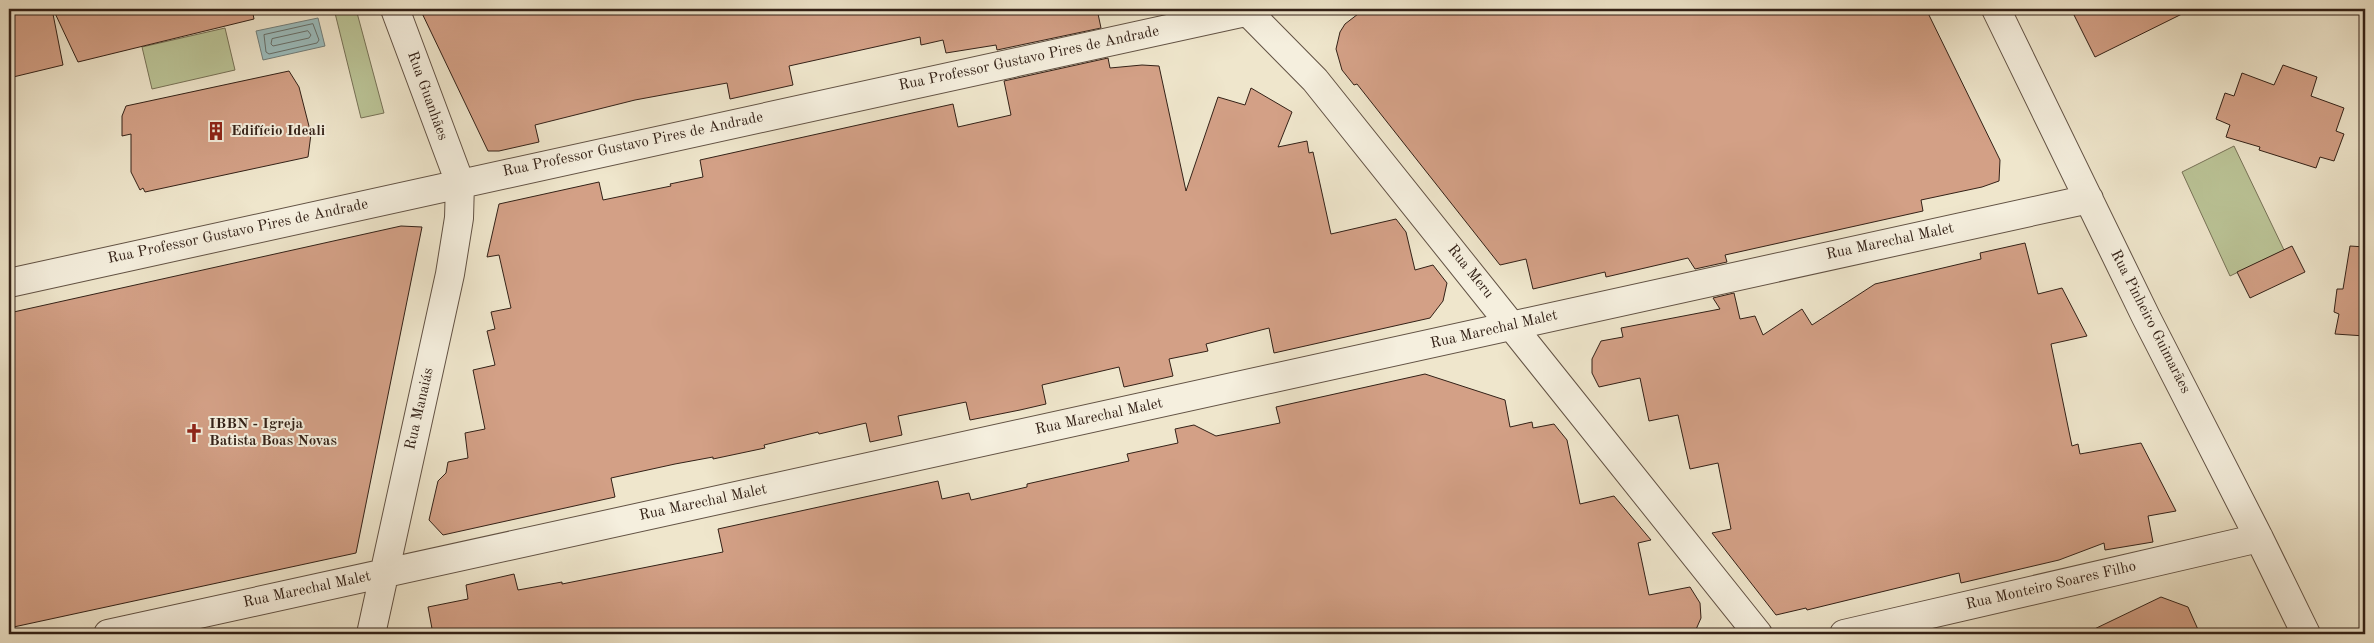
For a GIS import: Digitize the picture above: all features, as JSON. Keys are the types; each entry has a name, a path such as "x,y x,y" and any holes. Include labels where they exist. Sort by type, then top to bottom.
{"street":[{"name":"Rua Guanhães","path":"396,9 421,83 460,183"},
{"name":"Rua Pinheiro Guimarães","path":"1996,9 2146,317 2306,634"},
{"name":"Rua Professor Gustavo Pires de Andrade","path":"9,283 1253,10"},
{"name":"Rua Meru","path":"1253,10 1315,80 1758,634"},
{"name":"Rua Manaiás","path":"371,634 450,274 459,218 460,183"},
{"name":"Rua Marechal Malet","path":"108,634 2089,199"},
{"name":"Rua Monteiro Soares Filho","path":"1844,634 2259,538"}],"green space":[{"path":"334,9 356,9 384,113 361,118"},
{"path":"225,28 235,70 152,89 142,47"},
{"path":"2234,146 2284,250 2230,276 2182,172"}],"water":[{"path":"318,18 325,46 263,60 256,31"}],"building":[{"path":"9,9 52,9 63,65 9,78"},
{"path":"53,9 252,9 254,19 78,62"},
{"path":"420,9 1097,9 1101,28 997,50 996,45 946,53 943,40 921,45 920,37 789,66 793,85 730,99 727,83 635,100 535,125 539,142 499,151 488,151"},
{"path":"1379,9 1926,9 2000,160 1999,181 1982,187 1921,200 1923,211 1725,255 1727,262 1695,269 1688,258 1606,277 1605,272 1533,289 1526,259 1500,265 1357,84 1354,85 1342,70 1336,49 1340,32 1345,24 1358,14"},
{"path":"2071,9 2192,9 2095,57"},
{"path":"1108,58 1110,68 1142,65 1159,66 1186,191 1218,97 1245,105 1251,88 1292,112 1278,147 1307,141 1309,153 1313,152 1331,234 1396,219 1406,232 1415,270 1433,265 1447,283 1443,301 1430,318 1274,353 1269,328 1206,344 1208,351 1169,359 1173,376 1124,387 1119,367 1042,385 1046,404 1020,410 970,420 966,402 898,416 902,435 870,442 866,423 764,445 765,448 713,459 713,457 675,464 611,478 615,497 443,535 429,520 438,481 446,473 448,462 468,458 465,433 485,429 473,370 495,365 487,331 495,329 491,312 511,308 499,255 487,257 499,204 599,182 603,200 671,186 670,184 703,177 700,160 953,104 958,127 1011,115 1004,81"},
{"path":"2283,65 2317,77 2311,96 2344,108 2336,131 2344,134 2334,161 2320,157 2316,168 2259,150 2260,147 2226,137 2230,125 2216,119 2225,93 2234,96 2242,73 2274,85"},
{"name":"Edifício Ideali","path":"289,71 299,87 311,134 308,157 145,192 143,188 140,190 131,172 131,134 122,136 122,116 126,106"},
{"name":"IBBN - Igreja Batista Boas Novas","path":"401,226 422,227 356,553 9,628 9,313"},
{"path":"2025,243 2038,294 2062,288 2087,336 2051,344 2072,446 2078,444 2080,454 2141,443 2176,511 2148,516 2153,542 2105,550 2104,543 2059,560 1961,583 1959,573 1807,610 1806,608 1776,615 1712,533 1731,529 1718,463 1690,469 1678,415 1649,421 1640,378 1599,387 1592,373 1592,359 1601,341 1623,337 1621,328 1720,309 1713,298 1734,293 1740,319 1755,316 1763,335 1802,309 1812,325 1875,284 1981,259 1980,253"},
{"path":"2292,246 2305,272 2250,298 2237,272"},
{"path":"2350,246 2365,247 2365,336 2335,334 2339,314 2334,312 2337,289 2343,289"},
{"path":"1425,374 1505,400 1510,427 1532,422 1533,428 1554,424 1567,440 1580,504 1614,496 1651,540 1638,543 1649,595 1690,587 1700,603 1701,618 1694,634 849,634 848,629 823,634 433,634 428,607 468,599 466,585 514,574 518,590 562,582 562,584 723,552 718,529 938,481 942,499 969,493 971,500 1027,487 1027,484 1129,461 1127,454 1178,443 1175,429 1194,425 1216,436 1280,423 1276,407"},
{"path":"2161,597 2188,607 2200,634 2084,634"}],"place":[{"name":"Edifício Ideali","path":"216,131"},
{"name":"IBBN - Igreja Batista Boas Novas","path":"194,433"}]}
